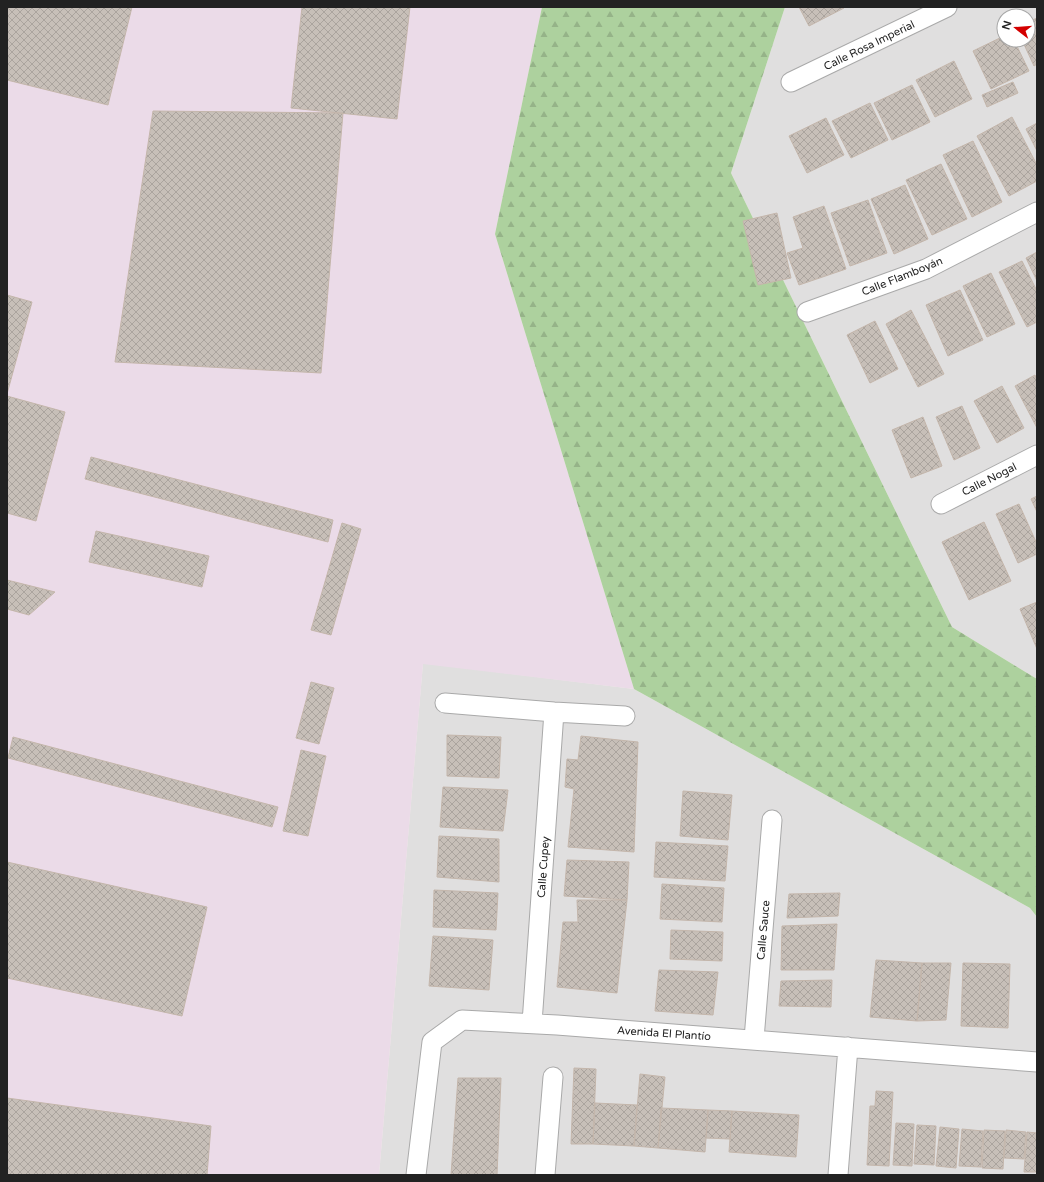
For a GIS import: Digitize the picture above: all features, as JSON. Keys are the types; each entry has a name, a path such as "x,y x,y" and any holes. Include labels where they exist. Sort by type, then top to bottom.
{"street":[{"name":"Calle Rosa Imperial","path":"791,82 947,7"},
{"name":"Calle Flamboyán","path":"807,312 926,269 1037,212"},
{"name":"Calle Nogal","path":"941,504 1037,455"},
{"path":"445,703 626,716"},
{"name":"Calle Cupey","path":"532,1023 554,712"},
{"name":"Calle Sauce","path":"754,1039 772,820"},
{"name":"Avenida El Plantío","path":"416,1175 432,1042 462,1020 532,1023 754,1039 1037,1062"},
{"path":"838,1175 848,1047"},
{"path":"545,1175 553,1077"}],"shaded area":[{"path":"7,7 542,7 495,234 634,689 423,664 379,1175 7,1175"},
{"path":"785,7 1037,7 1037,679 952,627 731,173"},
{"path":"423,663 634,689 1030,908 1037,917 1037,1175 379,1175"}],"green space":[{"path":"542,7 785,7 731,173 952,627 1037,679 1037,917 1030,908 634,689 495,234"}],"building":[{"path":"7,7 132,7 108,105 7,80"},
{"path":"302,7 410,7 397,119 291,108"},
{"path":"799,7 843,7 844,8 809,26"},
{"path":"1036,18 1037,64 1034,66 1026,48 1036,48"},
{"path":"996,40 996,48 1018,48 1029,71 991,89 973,51"},
{"path":"954,61 972,99 935,117 916,80"},
{"path":"1013,82 1018,93 987,107 982,95"},
{"path":"912,85 930,122 892,140 874,103"},
{"path":"870,103 888,140 851,158 832,121"},
{"path":"153,111 343,113 321,373 115,362"},
{"path":"1012,117 1037,165 1037,181 1009,196 977,136"},
{"path":"826,118 844,155 807,173 789,136"},
{"path":"1037,123 1037,151 1026,129"},
{"path":"973,141 1002,202 972,217 943,155"},
{"path":"941,164 967,219 932,235 906,180"},
{"path":"905,185 928,239 894,254 871,199"},
{"path":"868,200 887,253 850,266 831,213"},
{"path":"824,206 846,269 799,285 787,253 803,248 793,217"},
{"path":"777,213 791,278 758,285 743,221"},
{"path":"1037,252 1037,281 1026,258"},
{"path":"1022,261 1037,291 1037,322 1027,327 999,272"},
{"path":"991,273 1015,324 987,337 963,286"},
{"path":"960,290 983,340 948,356 926,305"},
{"path":"7,295 32,302 7,394"},
{"path":"911,310 944,374 918,387 886,324"},
{"path":"875,321 898,369 870,383 847,335"},
{"path":"1035,375 1037,380 1037,428 1015,386"},
{"path":"1002,386 1024,428 997,443 974,401"},
{"path":"7,396 65,412 36,521 7,513"},
{"path":"962,406 980,448 954,460 936,417"},
{"path":"923,417 942,466 911,478 892,430"},
{"path":"91,457 333,520 328,542 85,479"},
{"path":"1037,496 1037,512 1031,499"},
{"path":"1019,504 1037,544 1037,554 1018,563 996,514"},
{"path":"984,522 1011,581 969,600 942,542"},
{"path":"342,523 361,529 331,635 311,630"},
{"path":"96,531 209,556 202,587 89,562"},
{"path":"7,580 55,592 29,615 7,609"},
{"path":"1037,602 1037,649 1020,609"},
{"path":"311,682 334,688 319,744 296,738"},
{"path":"447,735 501,737 499,778 447,776"},
{"path":"581,736 638,742 634,852 568,847 574,789 565,787 567,759 578,760"},
{"path":"13,737 278,807 272,827 8,758"},
{"path":"301,750 326,756 308,836 283,831"},
{"path":"443,787 508,790 503,831 440,827"},
{"path":"683,791 732,795 728,840 680,836"},
{"path":"439,836 499,839 499,882 437,877"},
{"path":"656,842 728,846 725,881 654,877"},
{"path":"567,860 629,862 627,900 564,896"},
{"path":"7,862 207,907 182,1016 7,978"},
{"path":"662,884 724,888 722,922 660,919"},
{"path":"434,890 498,893 496,930 433,927"},
{"path":"840,893 838,916 787,918 789,894"},
{"path":"577,900 627,900 617,993 557,987 563,922 578,922"},
{"path":"837,924 834,970 781,970 782,926"},
{"path":"671,930 723,932 722,961 670,959"},
{"path":"433,936 493,940 489,990 429,986"},
{"path":"876,960 922,963 917,1021 870,1017"},
{"path":"922,963 951,963 946,1020 917,1021"},
{"path":"963,963 1010,964 1008,1028 961,1026"},
{"path":"659,970 718,972 713,1015 655,1011"},
{"path":"832,980 831,1007 779,1006 781,981"},
{"path":"574,1068 596,1069 593,1144 571,1144"},
{"path":"640,1074 665,1077 658,1148 634,1146"},
{"path":"458,1078 501,1078 497,1175 451,1175"},
{"path":"876,1091 893,1092 889,1166 867,1165 870,1106 875,1106"},
{"path":"7,1098 211,1126 207,1175 7,1175"},
{"path":"595,1103 637,1105 634,1146 593,1144"},
{"path":"661,1108 708,1110 705,1152 658,1148"},
{"path":"708,1110 732,1111 730,1139 706,1138"},
{"path":"732,1111 799,1115 796,1157 729,1152"},
{"path":"896,1123 914,1124 912,1166 893,1165"},
{"path":"917,1125 936,1126 934,1165 914,1164"},
{"path":"940,1127 959,1129 956,1168 936,1166"},
{"path":"962,1129 983,1131 981,1167 959,1166"},
{"path":"984,1130 1005,1131 1003,1169 982,1168"},
{"path":"1006,1130 1026,1132 1024,1159 1004,1158"},
{"path":"1027,1132 1037,1133 1037,1172 1024,1172"}]}
